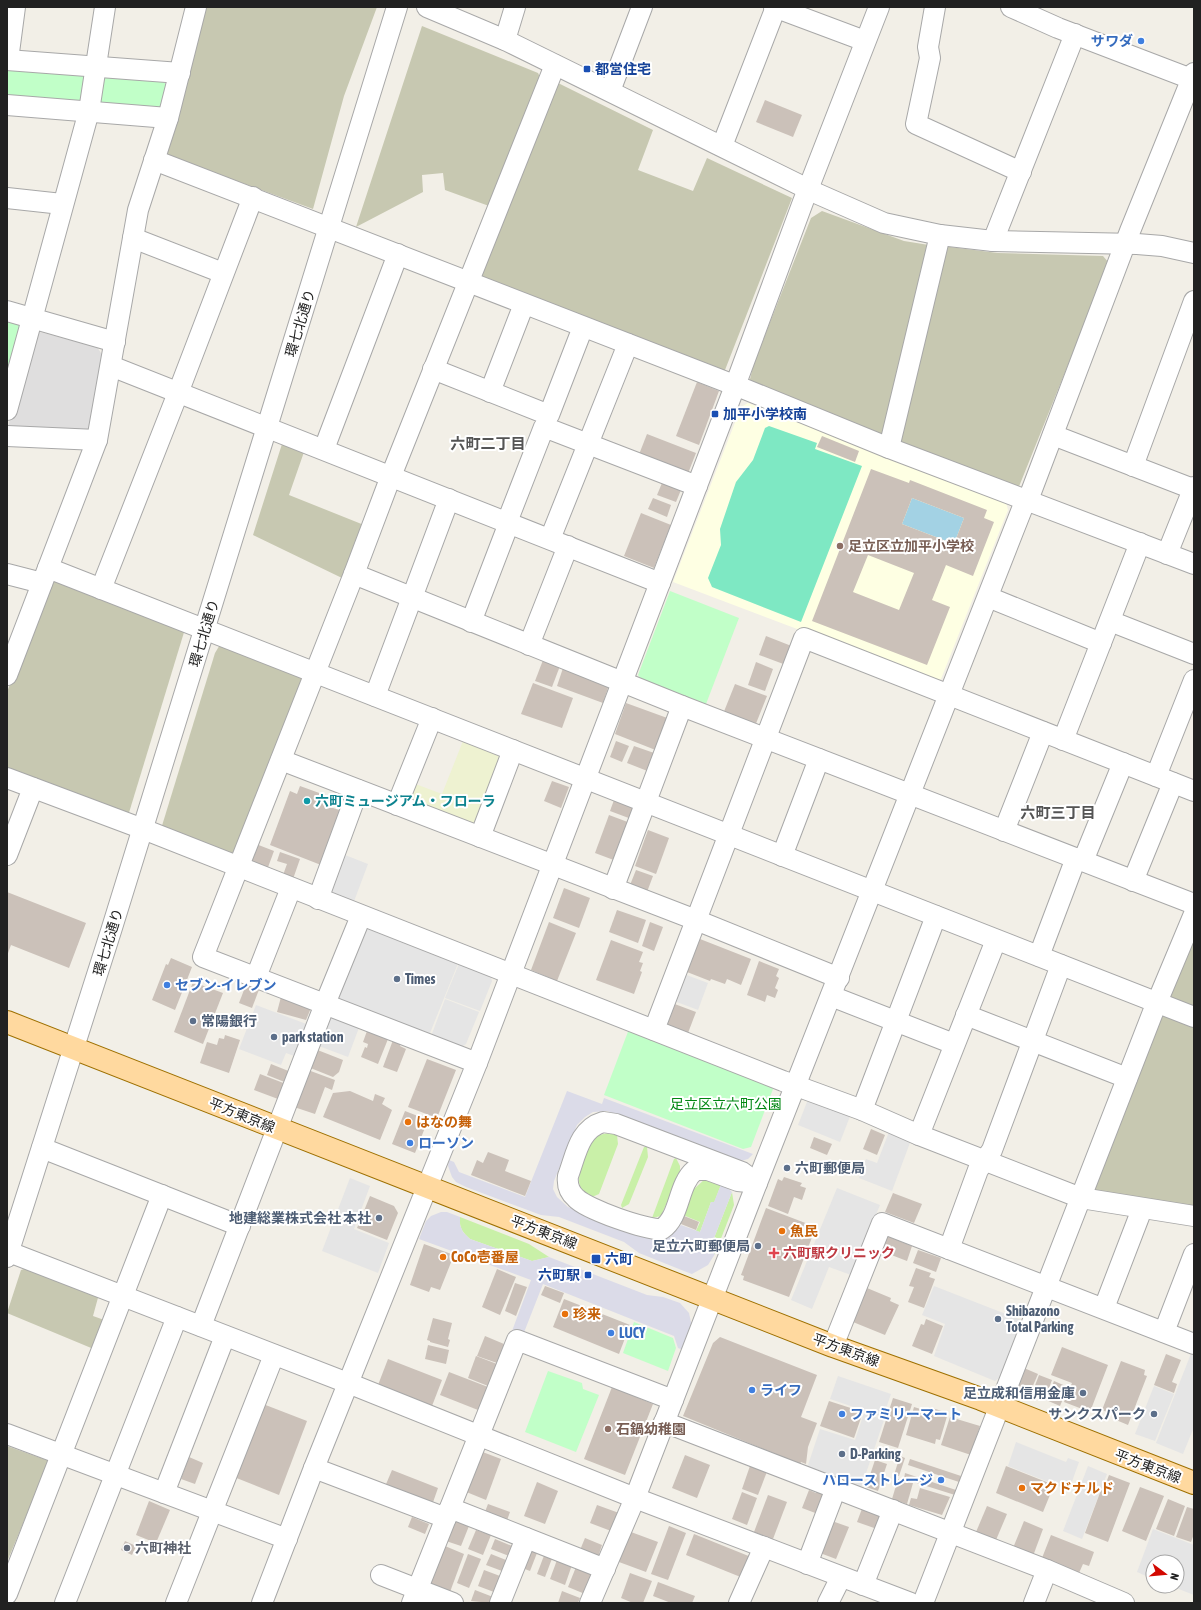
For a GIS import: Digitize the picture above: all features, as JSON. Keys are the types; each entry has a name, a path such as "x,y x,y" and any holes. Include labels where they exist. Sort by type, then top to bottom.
{"main road":[{"name":"平方東京線","path":"7,1022 833,1346 1000,1407 1194,1483"}],"street":[{"path":"15,7 7,60 180,73"},
{"path":"7,410 62,204 89,111 105,7"},
{"path":"7,675 97,440 138,210 168,118 196,7"},
{"name":"環七北通り","path":"8,1254 75,1048 397,7"},
{"path":"427,7 505,40 808,189 884,223 940,235 992,241 1162,246 1194,253"},
{"path":"505,40 515,7"},
{"path":"610,91 642,7"},
{"path":"722,146 775,7 865,41"},
{"path":"262,1603 314,1468 326,1442 477,1064 510,973 735,386 808,189 879,7"},
{"path":"935,7 928,47 930,58 916,124 1021,172"},
{"path":"590,1603 635,1498 757,1182 1053,434 1125,244 1193,77 1075,34 1011,7"},
{"path":"992,241 1021,172 1075,34"},
{"path":"477,1064 203,957 283,761 315,673 391,476 555,65"},
{"path":"7,105 168,118"},
{"path":"154,160 253,197 628,344 1026,502 1194,564"},
{"path":"101,588 253,197"},
{"path":"7,198 62,204"},
{"path":"889,448 940,235"},
{"path":"133,238 223,273"},
{"path":"324,449 398,254"},
{"path":"1133,466 1194,301"},
{"path":"490,392 524,304"},
{"path":"7,311 115,342"},
{"path":"471,622 583,327"},
{"path":"550,539 628,344"},
{"path":"111,366 660,583"},
{"path":"434,369 490,392 588,444 697,486"},
{"path":"1053,434 1133,466 1194,488 1167,554"},
{"path":"7,436 97,440"},
{"path":"375,696 411,598 450,499"},
{"path":"1063,740 1140,543"},
{"path":"529,645 568,546"},
{"path":"7,574 45,576 101,588 872,892 1194,1017"},
{"path":"354,574 622,683 1194,904"},
{"path":"988,597 1101,643"},
{"path":"1110,621 1194,654"},
{"path":"654,1030 804,638 1194,791"},
{"path":"1133,881 1194,680"},
{"path":"613,889 682,706"},
{"path":"396,805 432,718"},
{"path":"1004,831 1043,732"},
{"path":"480,837 513,750"},
{"path":"782,856 819,759"},
{"path":"283,761 552,866 696,920 835,987 895,1020 954,1044"},
{"path":"1039,956 1079,860 1123,763"},
{"path":"7,778 143,829 361,916 796,1086 862,1110 919,1135 1081,1198 1142,1209 1194,1216"},
{"path":"7,855 33,788"},
{"path":"318,899 358,790"},
{"path":"256,977 291,888"},
{"path":"923,1603 1127,1078 1194,914"},
{"path":"201,1326 325,1004 361,916"},
{"path":"862,1110 895,1020 936,916"},
{"path":"919,1135 996,940"},
{"path":"949,1249 978,1170 992,1150 1061,965"},
{"path":"966,1015 1127,1078"},
{"path":"610,1122 742,1172 757,1182 738,1181 708,1170 695,1170 686,1180 667,1225 662,1229 656,1230 644,1227 583,1204 573,1195 567,1183 568,1176 584,1133 596,1124 610,1122"},
{"path":"42,1148 240,1226"},
{"path":"7,1594 162,1195"},
{"path":"1104,1308 1142,1209"},
{"path":"833,1346 882,1223 1194,1344"},
{"path":"8,1254 274,1354 635,1498 911,1603"},
{"path":"1164,1332 1188,1285 1194,1254"},
{"path":"65,1603 178,1318"},
{"path":"164,1493 224,1336"},
{"path":"415,1596 517,1340 673,1400"},
{"path":"176,1603 274,1354"},
{"path":"664,1422 1047,1570 1104,1599 1124,1603"},
{"path":"7,1434 287,1539"},
{"path":"314,1468 526,1538 605,1569"},
{"path":"807,1564 836,1488"},
{"path":"863,1585 893,1510"},
{"path":"500,1603 526,1538"},
{"path":"739,1603 764,1547"},
{"path":"1034,1603 1047,1570"},
{"path":"381,1575 415,1596 453,1603"},
{"path":"828,1603 841,1576"}],"shaded area":[{"path":"204,7 377,7 344,96 313,209 164,154"},
{"path":"422,26 538,73 540,77 489,206 445,190 443,173 422,175 423,192 356,227"},
{"path":"556,82 653,130 638,170 693,191 707,158 792,198 725,370 719,374 477,278"},
{"path":"822,211 904,241 929,245 883,438 749,383 754,363 811,218"},
{"path":"942,246 998,253 1103,256 1109,263 1018,489 897,442"},
{"path":"32,330 97,347 103,356 88,434 8,427"},
{"name":"足立区立加平小学校","path":"748,403 1006,502 1008,510 941,679 935,681 673,582 741,407"},
{"path":"282,444 304,452 289,495 364,525 342,578 253,535"},
{"path":"53,578 185,629 128,816 7,773 7,692 50,580"},
{"path":"221,643 305,676 236,851 227,855 161,829 215,653"},
{"path":"463,741 499,755 501,760 478,821 474,823 411,799 408,793 413,783 442,794"},
{"path":"340,853 368,864 353,904 328,895"},
{"name":"Times","path":"368,925 459,961 428,1038 338,1002 336,996"},
{"path":"1194,934 1194,1010 1168,1000"},
{"path":"460,961 490,973 492,981 480,1011 445,998"},
{"path":"684,974 708,983 698,1010 674,1001"},
{"path":"445,999 479,1012 466,1044 458,1049 430,1039"},
{"name":"park station","path":"256,1005 309,1025 297,1057 286,1053 281,1065 239,1049"},
{"path":"1162,1014 1194,1026 1194,1208 1092,1193"},
{"path":"333,1015 360,1025 348,1057 316,1045 326,1018"},
{"path":"567,1091 602,1104 604,1098 753,1154 748,1159 741,1161 607,1111 593,1112 577,1125 554,1181 553,1189 557,1197 568,1207 657,1240 663,1240 671,1236 681,1225 700,1232 711,1202 714,1202 722,1182 732,1192 709,1251 715,1254 708,1265 692,1274 639,1253 624,1242 559,1217 541,1215 466,1187 456,1182 452,1177 448,1166 449,1160 454,1162 459,1172 525,1197"},
{"path":"814,1100 851,1114 840,1142 798,1125 807,1102"},
{"path":"889,1132 911,1140 892,1191 859,1178 866,1159 877,1163"},
{"path":"350,1178 370,1186 354,1229 389,1243 378,1273 322,1251"},
{"path":"837,1188 880,1205 851,1275 829,1267 812,1309 791,1300"},
{"path":"441,1212 447,1212 460,1217 460,1225 463,1232 470,1239 532,1261 549,1257 647,1295 663,1297 680,1303 689,1313 692,1327 683,1350 678,1348 674,1336 543,1284 523,1335 512,1331 531,1280 419,1239 426,1221 431,1216"},
{"path":"27,1268 99,1294 93,1316 107,1321 96,1350 7,1313 21,1270"},
{"path":"934,1286 1024,1321 1002,1376 995,1381 934,1356 945,1324 922,1315"},
{"path":"1192,1351 1194,1352 1194,1427 1183,1454 1156,1443"},
{"path":"838,1376 891,1394 883,1417 830,1399"},
{"name":"サンクスパーク","path":"1154,1386 1174,1394 1155,1441 1135,1434"},
{"name":"D-Parking","path":"864,1413 884,1420 861,1488 807,1468 820,1429 855,1440"},
{"path":"1016,1442 1066,1462 1068,1458 1079,1462 1069,1490 1008,1466"},
{"path":"7,1446 49,1461 7,1562"},
{"path":"1088,1466 1107,1474 1082,1539 1063,1531"},
{"path":"1153,1529 1194,1545 1194,1595 1185,1591 1185,1554 1145,1554 1145,1576 1137,1572"}],"green space":[{"path":"7,67 84,73 88,79 79,107 7,101"},
{"path":"102,74 161,80 167,85 161,106 156,110 100,107"},
{"path":"7,320 20,324 22,332 7,386"},
{"path":"769,426 817,443 815,449 862,466 801,622 712,587 708,578 721,545 720,529 736,482 753,460 765,428"},
{"path":"670,591 739,618 706,704 641,679 638,675"},
{"name":"足立区立六町公園","path":"629,1029 769,1083 773,1089 751,1147 743,1149 604,1095"},
{"path":"611,1133 617,1135 618,1144 599,1194 592,1197 583,1191 580,1186 579,1181 583,1160 589,1146 596,1137"},
{"path":"644,1147 647,1147 648,1157 629,1204 622,1208 621,1205"},
{"path":"676,1158 680,1166 680,1172 661,1216 652,1218 674,1159"},
{"path":"705,1179 722,1182 714,1203 711,1202 700,1232 696,1231 700,1222 683,1215 693,1190"},
{"path":"732,1192 734,1205 715,1254 709,1251"},
{"path":"460,1217 529,1244 549,1257 532,1261 470,1239 462,1229"},
{"path":"634,1322 673,1338 676,1348 668,1371 623,1353"},
{"path":"548,1371 582,1383 583,1389 599,1395 576,1452 525,1432"}],"water":[{"path":"912,498 964,518 954,544 902,524"}],"building":[{"path":"765,100 802,115 793,137 756,122"},
{"path":"697,382 719,391 699,445 676,436"},
{"path":"647,434 696,453 687,476 638,457"},
{"path":"822,436 859,451 855,462 817,447"},
{"path":"871,469 909,483 910,480 987,510 984,518 994,522 973,576 946,565 932,600 950,607 927,665 812,621","holes":["912,498 964,518 954,544 902,524","868,555 914,573 899,610 853,592"]},
{"path":"662,483 681,490 676,502 657,495"},
{"path":"653,498 671,505 667,517 648,509"},
{"path":"641,513 671,525 654,568 624,556"},
{"path":"766,636 794,647 786,665 759,655"},
{"path":"543,660 560,666 552,687 535,681"},
{"path":"756,662 773,669 765,691 748,685"},
{"path":"563,668 609,685 603,703 557,686"},
{"path":"533,683 573,698 562,728 521,714"},
{"path":"735,684 767,696 755,726 723,714"},
{"path":"626,703 670,719 658,751 615,734"},
{"path":"616,741 629,746 622,762 610,757"},
{"path":"634,746 657,754 650,772 627,763"},
{"path":"552,781 569,787 561,808 544,801"},
{"path":"300,786 333,798 330,807 342,811 321,865 270,845 290,791 297,794"},
{"path":"614,800 637,809 634,820 610,811"},
{"path":"609,815 633,824 619,862 595,853"},
{"path":"648,830 669,838 656,874 635,866"},
{"path":"256,844 274,851 267,870 250,862"},
{"path":"280,852 300,859 293,879 283,875 287,864 277,861"},
{"path":"636,870 653,876 647,892 630,885"},
{"path":"564,888 590,898 579,928 553,918"},
{"path":"7,892 86,923 69,968 11,945 7,956"},
{"path":"617,910 646,920 638,943 609,932"},
{"path":"549,922 576,933 557,981 531,970"},
{"path":"650,922 663,927 654,951 642,946"},
{"path":"700,939 751,959 741,985 727,979 725,984 711,979 710,981 687,972"},
{"path":"611,940 643,952 639,962 643,963 640,971 642,972 634,994 596,980"},
{"path":"171,958 192,967 175,1010 152,1000 166,964 168,965"},
{"path":"759,961 779,969 776,976 779,978 775,988 778,990 775,998 767,995 765,1002 747,995"},
{"path":"193,982 223,993 203,1044 174,1032"},
{"path":"247,982 260,987 252,1008 239,1003"},
{"path":"281,997 311,1008 306,1020 277,1012"},
{"path":"672,1003 696,1012 688,1033 669,1026 666,1020"},
{"path":"367,1031 388,1039 378,1064 361,1057 365,1047 367,1048 368,1044 363,1042"},
{"path":"225,1035 240,1040 229,1073 200,1063 207,1042 217,1045 219,1038 224,1039"},
{"path":"393,1040 401,1043 400,1046 406,1049 397,1072 383,1067"},
{"path":"315,1049 343,1060 339,1072 333,1077 308,1067"},
{"path":"427,1059 456,1070 437,1118 408,1107"},
{"path":"271,1064 291,1072 287,1083 267,1075"},
{"path":"308,1070 335,1080 332,1090 325,1087 315,1114 294,1107"},
{"path":"260,1074 286,1084 278,1099 254,1090"},
{"path":"350,1091 373,1101 375,1094 385,1098 382,1104 392,1110 380,1140 323,1117 333,1093"},
{"path":"405,1111 428,1120 415,1153 392,1144"},
{"path":"871,1129 885,1135 877,1155 863,1149"},
{"path":"814,1137 832,1144 827,1155 810,1148"},
{"path":"488,1152 509,1160 505,1171 531,1181 525,1196 471,1175 477,1160 483,1163"},
{"path":"784,1177 802,1183 800,1186 806,1188 802,1200 794,1197 788,1214 768,1206 778,1179 782,1181"},
{"path":"893,1193 922,1204 914,1223 885,1212"},
{"path":"370,1196 394,1206 398,1213 387,1240 357,1228"},
{"path":"766,1208 816,1227 789,1297 743,1280 744,1276 741,1275"},
{"path":"684,1216 699,1222 696,1230 681,1224"},
{"path":"887,1236 912,1246 907,1261 881,1251"},
{"path":"424,1244 454,1255 440,1290 431,1287 429,1292 410,1285"},
{"path":"918,1250 941,1258 936,1272 913,1263"},
{"path":"916,1268 931,1273 929,1277 935,1279 924,1308 908,1302 914,1287 909,1286"},
{"path":"497,1269 516,1277 500,1315 482,1307"},
{"path":"515,1283 527,1287 516,1316 505,1311"},
{"path":"545,1286 564,1293 560,1303 541,1295"},
{"path":"867,1288 891,1298 890,1301 899,1305 885,1335 853,1322"},
{"path":"564,1299 630,1325 619,1354 553,1327"},
{"path":"433,1318 452,1323 448,1339 450,1340 448,1347 427,1340"},
{"path":"926,1319 943,1326 932,1354 912,1346 921,1324 924,1325"},
{"path":"485,1336 504,1344 497,1363 477,1356"},
{"path":"720,1337 817,1375 801,1417 817,1423 808,1447 806,1464 801,1462 800,1464 683,1416 713,1343"},
{"path":"428,1345 449,1350 446,1364 425,1359"},
{"path":"1062,1347 1108,1365 1090,1412 1064,1402 1072,1383 1051,1375"},
{"path":"1166,1354 1181,1360 1172,1382 1177,1384 1174,1393 1154,1385"},
{"path":"476,1356 497,1364 488,1386 468,1378"},
{"path":"388,1359 442,1380 432,1406 378,1385"},
{"path":"1121,1361 1145,1370 1144,1375 1147,1376 1128,1425 1116,1420 1117,1416 1102,1410"},
{"path":"1024,1368 1038,1374 1029,1395 1016,1388"},
{"path":"449,1372 488,1387 478,1410 440,1395"},
{"path":"1039,1375 1052,1380 1045,1399 1041,1397 1040,1400 1031,1396"},
{"path":"1054,1381 1068,1387 1060,1406 1046,1400"},
{"path":"612,1387 653,1404 625,1475 584,1459"},
{"path":"893,1398 912,1404 898,1448 879,1442"},
{"path":"829,1401 863,1412 854,1438 820,1426"},
{"path":"263,1404 307,1421 279,1495 234,1477"},
{"path":"914,1407 927,1411 929,1407 948,1413 940,1440 936,1439 935,1444 906,1435"},
{"path":"950,1417 980,1426 971,1455 941,1445"},
{"path":"480,1451 501,1459 486,1500 464,1491"},
{"path":"685,1455 710,1465 697,1498 672,1488"},
{"path":"900,1456 905,1458 899,1476 894,1475"},
{"path":"189,1457 203,1463 195,1484 181,1479"},
{"path":"910,1459 961,1476 959,1482 908,1465"},
{"path":"875,1460 887,1464 878,1491 866,1487"},
{"path":"751,1463 768,1469 758,1495 742,1489"},
{"path":"1006,1466 1054,1485 1043,1512 996,1493"},
{"path":"392,1470 438,1488 431,1508 384,1489"},
{"path":"905,1473 956,1490 955,1495 904,1479"},
{"path":"1109,1475 1130,1483 1108,1542 1085,1533 1101,1490 1103,1491"},
{"path":"898,1479 913,1483 907,1504 892,1499"},
{"path":"537,1482 558,1491 545,1524 524,1516"},
{"path":"1140,1487 1164,1496 1146,1541 1122,1531"},
{"path":"920,1488 950,1497 942,1515 909,1505 911,1498 917,1499"},
{"path":"809,1490 816,1493 817,1490 826,1494 818,1514 802,1508"},
{"path":"742,1492 757,1498 747,1525 732,1519"},
{"path":"768,1495 787,1502 773,1539 754,1532"},
{"path":"1168,1499 1185,1506 1174,1536 1156,1529"},
{"path":"149,1501 170,1510 156,1543 136,1535"},
{"path":"488,1504 510,1512 505,1526 483,1517"},
{"path":"597,1505 619,1513 611,1531 590,1523"},
{"path":"863,1506 883,1513 877,1529 857,1522"},
{"path":"987,1506 1007,1514 996,1540 976,1532"},
{"path":"1187,1507 1194,1509 1194,1534 1191,1542 1176,1537"},
{"path":"412,1517 429,1524 425,1534 408,1527"},
{"path":"452,1519 469,1526 461,1546 443,1540"},
{"path":"832,1521 849,1527 836,1559 820,1553"},
{"path":"1024,1521 1043,1529 1033,1556 1013,1548"},
{"path":"669,1526 686,1533 668,1580 651,1574"},
{"path":"476,1530 491,1535 483,1555 468,1549"},
{"path":"631,1532 658,1542 646,1572 619,1562"},
{"path":"694,1534 751,1557 743,1578 686,1555"},
{"path":"1051,1535 1094,1552 1089,1566 1083,1564 1079,1573 1042,1558"},
{"path":"585,1538 602,1545 598,1557 580,1550"},
{"path":"495,1539 512,1546 509,1556 491,1549"},
{"path":"125,1541 136,1546 132,1555 121,1550"},
{"path":"445,1546 464,1554 450,1592 430,1584"},
{"path":"524,1548 537,1553 530,1571 517,1566"},
{"path":"545,1553 553,1556 545,1577 537,1574"},
{"path":"468,1554 481,1559 469,1588 457,1583"},
{"path":"491,1554 506,1560 502,1571 486,1565"},
{"path":"557,1560 572,1565 565,1585 550,1579"},
{"path":"576,1567 593,1574 585,1594 568,1587"},
{"path":"484,1570 500,1576 494,1592 478,1586"},
{"path":"630,1573 652,1581 643,1603 633,1603 621,1598"},
{"path":"658,1582 695,1596 692,1603 671,1603 653,1596"},
{"path":"475,1590 493,1597 491,1603 471,1601"},
{"path":"562,1591 580,1598 578,1603 558,1603"}],"place":[{"name":"サワダ","path":"1141,41"},
{"name":"都営住宅","path":"587,69"},
{"name":"加平小学校南","path":"715,414"},
{"name":"足立区立加平小学校","path":"840,546"},
{"name":"六町ミュージアム・フローラ","path":"307,801"},
{"name":"Times","path":"397,979"},
{"name":"セブン-イレブン","path":"167,985"},
{"name":"常陽銀行","path":"193,1021"},
{"name":"park station","path":"274,1037"},
{"name":"はなの舞","path":"408,1122"},
{"name":"ローソン","path":"410,1143"},
{"name":"六町郵便局","path":"787,1168"},
{"name":"地建総業株式会社 本社","path":"379,1218"},
{"name":"魚民","path":"782,1231"},
{"name":"足立六町郵便局","path":"758,1246"},
{"name":"六町駅クリニック","path":"774,1253"},
{"name":"CoCo壱番屋","path":"443,1257"},
{"name":"六町","path":"596,1259"},
{"name":"六町駅","path":"588,1275"},
{"name":"珍来","path":"565,1314"},
{"name":"Shibazono Total Parking","path":"998,1319"},
{"name":"LUCY","path":"611,1333"},
{"name":"ライフ","path":"752,1390"},
{"name":"足立成和信用金庫","path":"1083,1393"},
{"name":"ファミリーマート","path":"842,1414"},
{"name":"サンクスパーク","path":"1154,1414"},
{"name":"石鍋幼稚園","path":"608,1429"},
{"name":"D-Parking","path":"842,1454"},
{"name":"ハローストレージ","path":"941,1480"},
{"name":"マクドナルド","path":"1022,1488"},
{"name":"六町神社","path":"127,1548"}],"district":[{"name":"六町二丁目","path":"488,444"},
{"name":"六町三丁目","path":"1058,813"}]}
